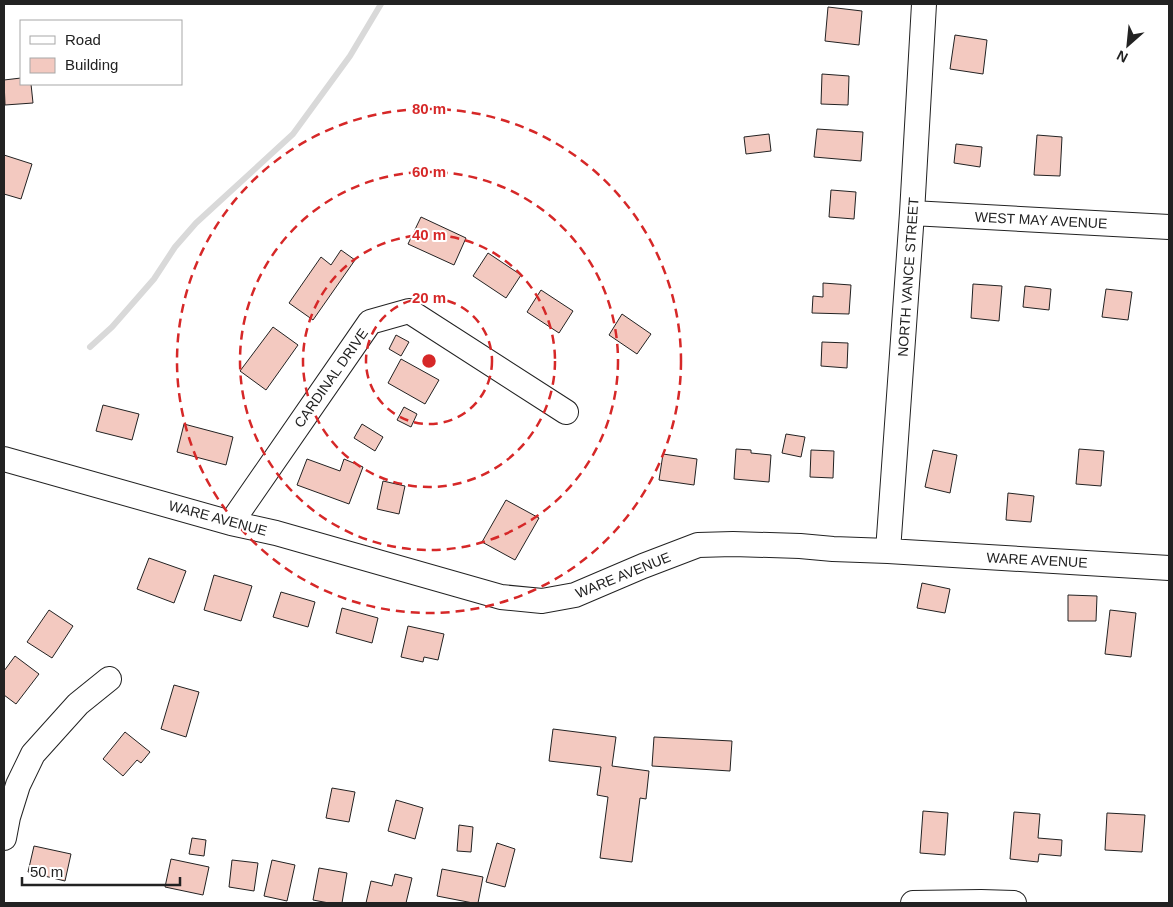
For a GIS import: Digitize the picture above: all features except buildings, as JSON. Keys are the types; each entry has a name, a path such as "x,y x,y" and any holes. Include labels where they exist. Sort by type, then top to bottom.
{"street":[{"name":"NORTH VANCE STREET","path":"888,551 912,213 924,4"},
{"name":"WEST MAY AVENUE","path":"912,213 1169,227"},
{"name":"CARDINAL DRIVE","path":"231,523 370,322 409,311 566,412"},
{"name":"WARE AVENUE","path":"4,459 501,597 542,601 575,595 698,545 733,544 888,551 1169,568"},
{"path":"4,838 18,785 33,754 78,704 109,679"},
{"path":"913,903 1014,903"}],"waterway":[{"path":"90,347 112,327 154,279 175,247 196,223 293,134 350,56 381,4"}]}
